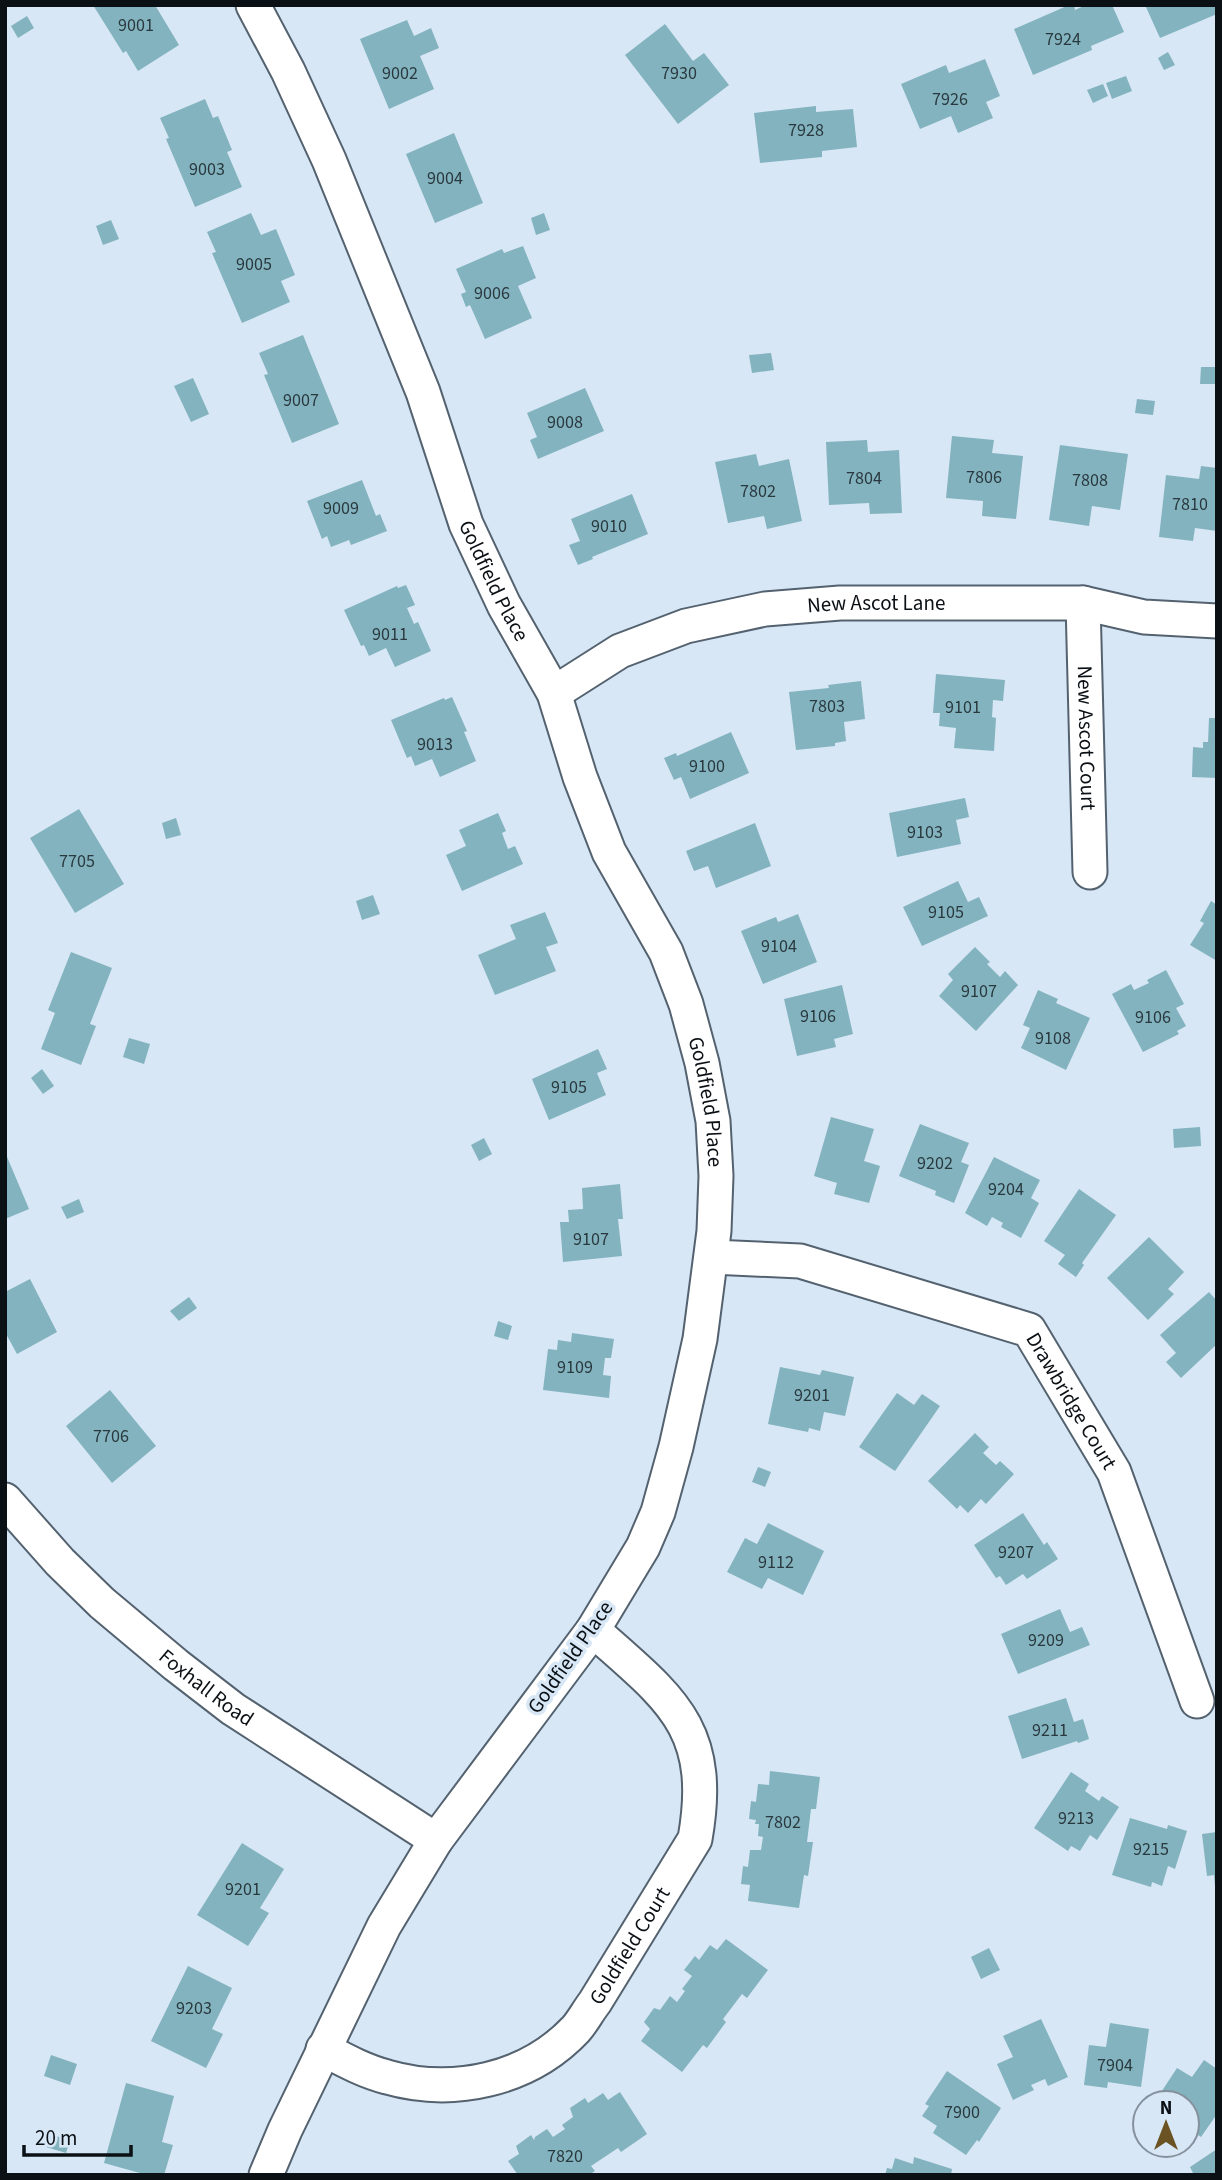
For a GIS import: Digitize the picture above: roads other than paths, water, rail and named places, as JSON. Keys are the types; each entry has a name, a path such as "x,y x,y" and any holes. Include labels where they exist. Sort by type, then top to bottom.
{"street":[{"name":"Goldfield Place","path":"253,5 288,71 335,172 424,392 466,524 504,605 554,693 580,777 609,852 666,952 686,1004 702,1063 713,1121 716,1176 712,1257 700,1339 658,1512 643,1547 593,1630 436,1840 384,1926 323,2049 266,2175"},
{"name":"New Ascot Lane","path":"554,693 620,651 686,626 765,609 840,603 1083,603 1144,617 1217,621"},
{"name":"New Ascot Court","path":"1083,603 1090,872"},
{"name":"Drawbridge Court","path":"712,1257 800,1261 1029,1330 1114,1472 1197,1701"},
{"name":"Foxhall Road","path":"5,1500 60,1562 102,1603 176,1665 233,1709 436,1840"},
{"name":"Goldfield Court","path":"323,2049 354,2065 400,2081 474,2084 514,2071 546,2053 577,2027 595,2002 695,1839 700,1786 696,1751 675,1707 662,1691 593,1630"}]}
